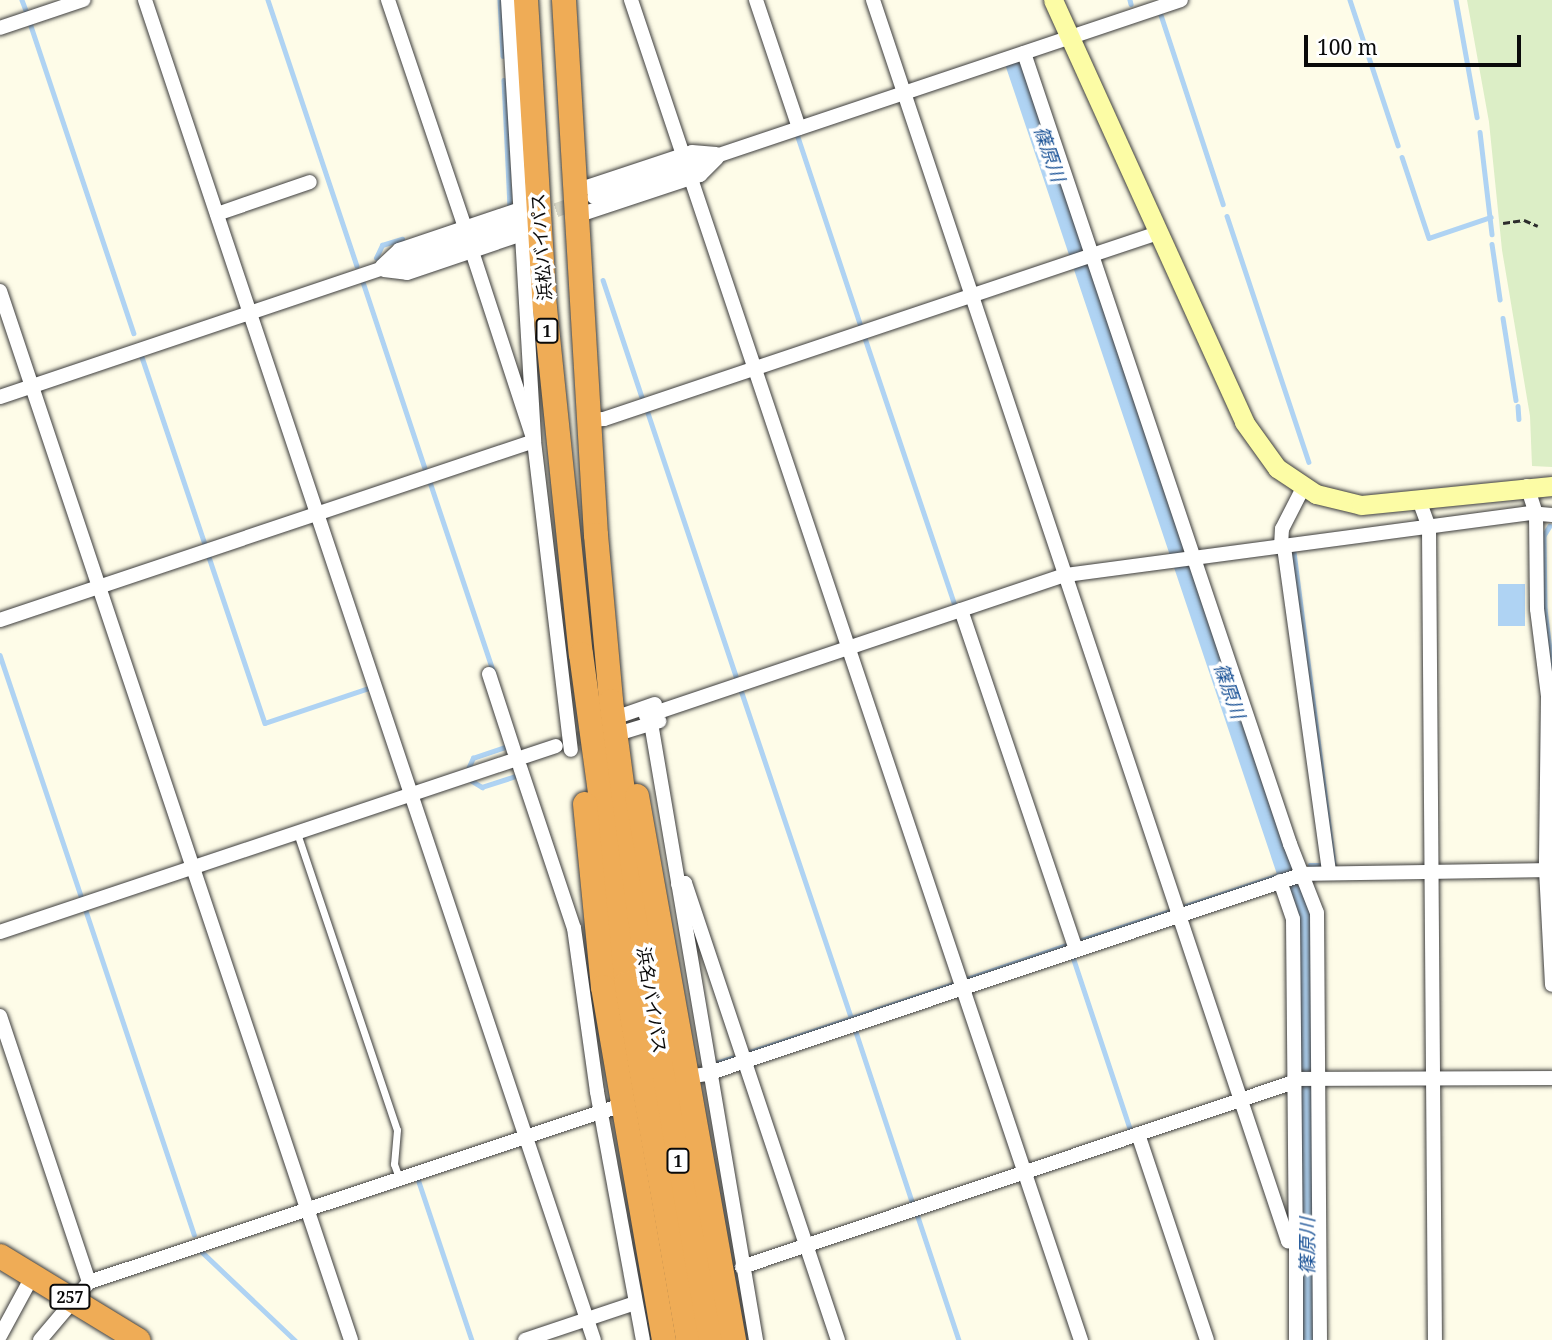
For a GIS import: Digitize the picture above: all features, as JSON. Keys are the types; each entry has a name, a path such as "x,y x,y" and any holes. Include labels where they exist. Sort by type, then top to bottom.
{"highway":[{"name":"浜松バイパス","path":"564,0 582,201 589,420 606,658"},
{"name":"浜松バイパス","path":"522,4 526,220 582,661"},
{"path":"606,658 696,1076 734,1340"},
{"name":"浜名バイパス","path":"606,658 648,981 711,1340"},
{"path":"582,661 572,741 597,936 611,1107 664,1340"},
{"name":"浜名バイパス","path":"582,661 626,984 688,1340"},
{"name":"257","path":"0,1256 33,1275 82,1291 138,1340"}],"street":[{"path":"0,28 83,0"},
{"path":"145,0 594,1340"},
{"path":"388,0 465,228"},
{"path":"631,0 1081,1340"},
{"path":"756,0 799,128"},
{"path":"873,0 1288,1241 1296,1240"},
{"path":"1054,0 1244,422 1266,457 1303,488 1362,505 1527,486 1552,486"},
{"path":"582,201 1181,0"},
{"path":"1024,53 1086,257 1188,559 1290,844 1320,1340"},
{"path":"582,201 720,155"},
{"path":"582,201 686,166"},
{"path":"217,214 310,182"},
{"path":"379,270 400,250 465,228 526,220"},
{"path":"379,270 407,273 472,251 526,220"},
{"path":"0,397 526,220"},
{"path":"526,220 534,441 572,741"},
{"path":"589,420 604,419 1158,233"},
{"path":"472,251 534,441"},
{"path":"0,290 351,1340"},
{"path":"0,620 534,441"},
{"path":"1527,486 1536,513 1537,609 1548,709 1546,870 1552,985"},
{"path":"1303,488 1282,529 1283,547 1329,873"},
{"path":"1419,499 1429,528 1434,1340"},
{"path":"622,724 704,705 726,689 1066,575 1536,513 1552,515"},
{"path":"961,610 1076,950"},
{"path":"489,674 514,751"},
{"path":"622,724 699,689 726,689"},
{"path":"649,719 677,884 696,1076 742,1267 756,1340"},
{"path":"471,774 493,758 514,751 572,741"},
{"path":"471,774 499,775 572,741"},
{"path":"0,932 572,741"},
{"path":"520,767 574,928 611,1107 635,1303 643,1340"},
{"path":"696,1076 745,1062 1292,878 1329,873 1546,870"},
{"path":"1292,878 1317,913 1304,1080 1296,1240 1296,1340"},
{"path":"677,884 685,883 838,1340"},
{"path":"0,1016 82,1291"},
{"path":"742,1267 1304,1080 1552,1078"},
{"path":"40,1340 82,1291 307,1209 611,1107"},
{"path":"1138,1134 1207,1340"},
{"path":"0,1336 33,1275"},
{"path":"525,1340 635,1303"}],"lane":[{"path":"297,833 397,1130 394,1164 399,1178"}],"path":[{"path":"1503,223 1524,220 1538,226"}],"green space":[{"path":"1467,0 1552,0 1552,467 1532,466 1530,416 1502,250 1489,122"}],"water":[{"path":"1498,584 1525,584 1525,626 1498,626"}],"waterway":[{"path":"22,0 27,13"},
{"path":"268,0 357,266"},
{"path":"500,0 503,56"},
{"path":"1130,0 1131,4"},
{"path":"1350,0 1398,145"},
{"path":"1456,0 1477,117"},
{"path":"1161,15 1223,204"},
{"path":"30,23 134,333"},
{"name":"篠原川","path":"1019,65 1305,917 1308,1340"},
{"path":"504,80 510,207"},
{"path":"1480,132 1492,234"},
{"path":"798,137 861,326"},
{"path":"1402,157 1429,238 1491,217"},
{"path":"1227,216 1309,462"},
{"path":"376,258 382,245 402,239"},
{"path":"1492,244 1500,299"},
{"path":"603,280 643,400"},
{"path":"363,282 426,471"},
{"path":"1503,318 1516,400"},
{"path":"865,338 955,606"},
{"path":"142,357 205,544"},
{"path":"1518,406 1519,419"},
{"path":"647,410 737,679"},
{"path":"430,482 494,673"},
{"path":"1550,526 1544,536 1545,609 1552,666"},
{"path":"1294,552 1334,865"},
{"path":"209,557 265,723 366,689"},
{"path":"0,655 82,898"},
{"path":"741,690 852,1020"},
{"path":"468,769 473,758 508,746"},
{"path":"472,781 482,787 516,776"},
{"path":"1310,865 1321,865"},
{"path":"1186,906 1297,869"},
{"path":"86,911 194,1234"},
{"path":"1079,941 1170,911"},
{"path":"967,979 1070,944"},
{"path":"1073,957 1131,1131"},
{"path":"750,1052 953,984"},
{"path":"856,1032 913,1204"},
{"path":"713,1064 732,1058"},
{"path":"418,1179 472,1340"},
{"path":"917,1214 959,1340"},
{"path":"200,1250 295,1340"}],"tunnel":[{"path":"536,217 580,202"},
{"path":"556,746 646,716"}]}
